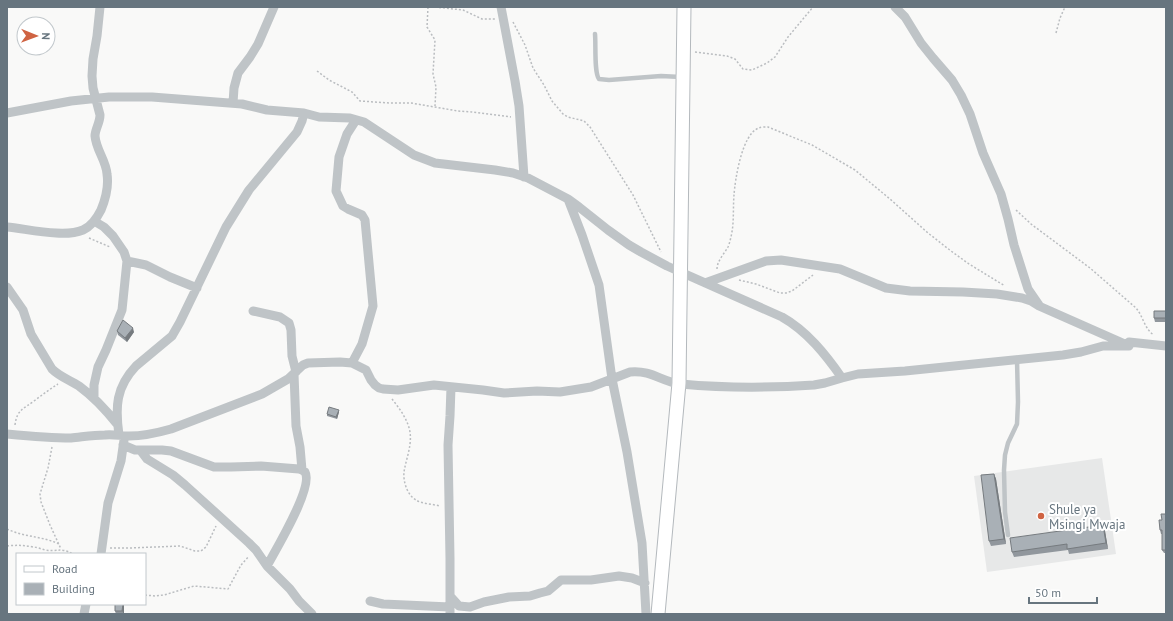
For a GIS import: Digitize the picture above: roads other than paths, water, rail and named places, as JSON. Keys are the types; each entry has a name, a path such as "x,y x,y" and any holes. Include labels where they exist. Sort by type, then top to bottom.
{"main road":[{"path":"658,614 679,384 684,7"}],"street":[{"path":"7,227 42,232 76,232 88,227 94,221 105,201 108,180 105,161 96,141 95,132 100,115 92,82 92,66 100,7"},
{"path":"233,103 234,88 238,73 258,44 274,7"},
{"path":"501,7 507,19 520,119 524,177"},
{"path":"894,7 905,17 926,50 952,80 970,114 983,154 1003,200 1019,264 1028,289 1040,306"},
{"path":"7,113 71,101 109,97 152,97 233,103 267,110 304,113 319,117 350,118 364,122 414,155 435,163 513,173 548,188 568,199 629,245 667,266 782,317 794,324 816,345 842,378"},
{"path":"117,424 116,410 118,396 123,385 136,366 172,336 226,227 248,190 297,132 304,113"},
{"path":"352,363 362,344 373,300 365,220 362,215 343,206 336,191 338,163 341,152 347,134 356,120"},
{"path":"568,199 597,278 612,379 627,452 642,543 646,614"},
{"path":"94,221 104,227 113,236 122,248 127,261 122,310 98,367 93,392 94,398"},
{"path":"705,283 766,262 786,260 840,269 886,288 910,291 980,292 1022,298 1032,301 1129,346"},
{"path":"127,261 146,265 197,288"},
{"path":"7,288 23,310 31,334 56,373 78,386 94,398 117,424 122,435 123,445 121,461 108,503 102,550"},
{"path":"253,310 280,317 289,323 295,373 296,426 302,470 305,472 306,481 301,499 267,566"},
{"path":"1129,346 1129,342 1166,346"},
{"path":"11,434 31,437 70,438 157,433 262,394 284,382 303,365 308,363 352,363 366,370 375,385 383,389 398,390 434,386 480,389 504,393 537,391 560,392 591,387 630,372 646,372 679,384 741,387 803,386 825,383 858,374 905,371 1063,355 1103,346 1129,346"},
{"path":"370,601 383,604 437,607 450,610 448,445 451,387"},
{"path":"123,445 134,450 141,451 171,451 209,465 220,467 261,466 302,470"},
{"path":"141,451 147,459 173,475 185,485 256,550 267,566 312,614"},
{"path":"450,596 459,606 470,607 484,602 509,597 530,596 548,591 561,580 591,580 619,576 632,578 645,583"}],"lane":[{"path":"596,34 596,75 599,79 609,80 661,76 683,78"},
{"path":"1008,535 1005,512 1004,470 1005,455 1008,443 1017,424 1017,360"}],"place":[{"name":"Shule ya Msingi Mwaja","path":"1041,516"}]}
